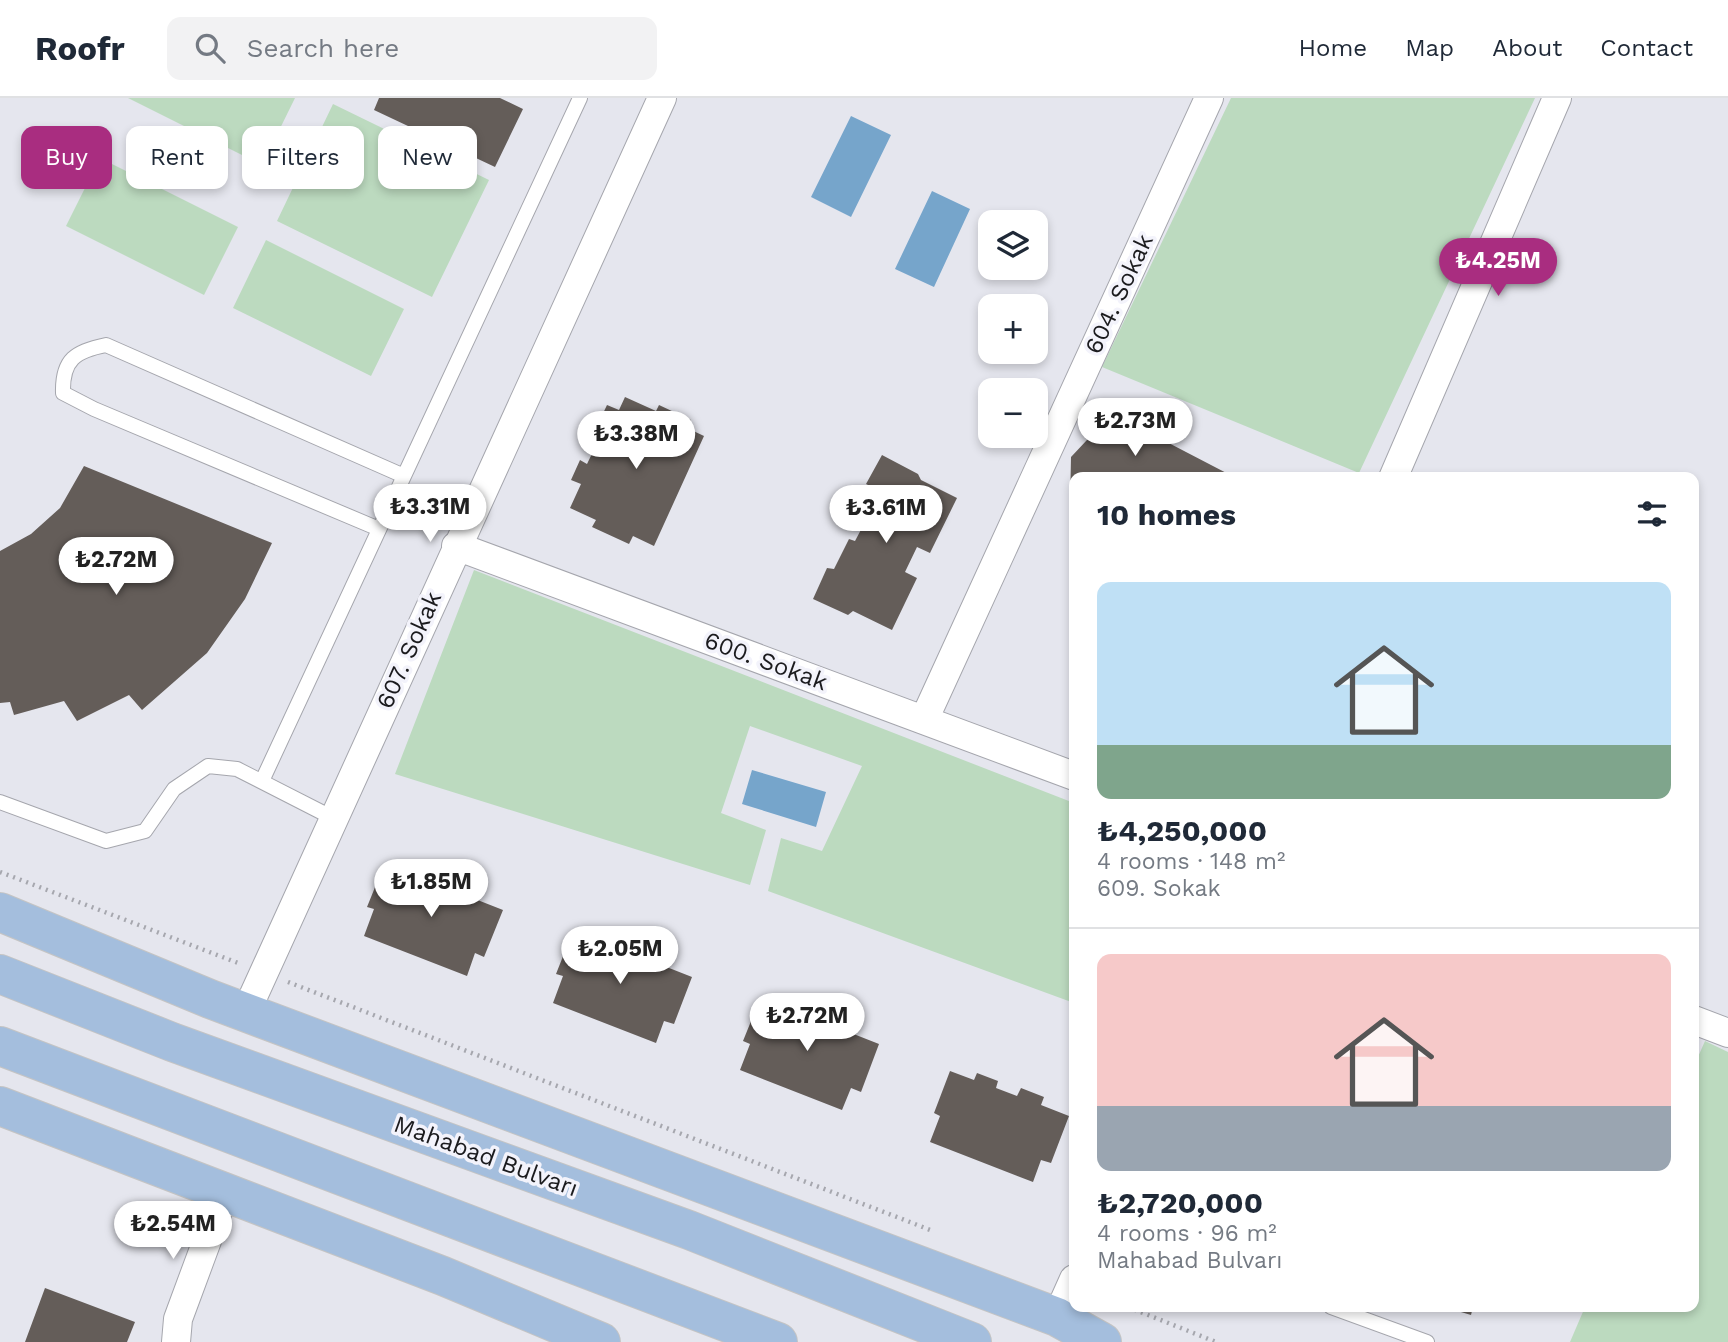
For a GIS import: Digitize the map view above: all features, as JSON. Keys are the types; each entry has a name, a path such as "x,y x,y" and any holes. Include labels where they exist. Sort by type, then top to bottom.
{"main road":[{"path":"0,912 246,1012 1057,1317 1102,1342"},
{"name":"Mahabad Bulvarı","path":"0,974 172,1042 689,1230 972,1342"},
{"path":"0,1046 778,1342"},
{"path":"0,1106 443,1276 601,1342"}],"street":[{"name":"607. Sokak","path":"246,1012 456,545 662,98"},
{"name":"604. Sokak","path":"924,720 1209,98"},
{"path":"1396,472 1557,98"},
{"name":"600. Sokak","path":"456,545 1069,774"},
{"path":"1699,1022 1728,1033"},
{"path":"176,1342 178,1320 225,1192"},
{"path":"1057,1317 1069,1290"}],"lane":[{"path":"262,781 580,98"},
{"path":"379,529 94,409 63,393 62,374 73,358 88,349 106,345 404,476"},
{"path":"0,802 106,841 145,831 174,789 208,766 237,769 333,818"},
{"path":"1345,1312 1427,1342"}],"path":[{"path":"0,872 942,1234"},
{"path":"1141,1312 1216,1342"}],"green space":[{"path":"128,98 295,98 281,126 242,126 242,155 228,148 228,126 184,126"},
{"path":"1231,98 1535,98 1359,472 1102,367"},
{"path":"333,104 378,126 378,189 477,189 477,174 489,180 432,297 277,221 292,189 364,189 364,126 322,126"},
{"path":"112,164 126,171 126,189 162,189 238,227 204,295 66,226 84,189 112,189"},
{"path":"266,240 404,309 371,376 233,308"},
{"path":"474,570 1069,801 1069,1001 768,891 781,838 822,851 862,766 750,726 721,813 766,830 750,885 395,774"},
{"path":"1705,1041 1728,1052 1728,1342 1570,1342 1583,1312 1699,1312 1699,1055"}],"water":[{"path":"851,116 891,135 851,217 811,197"},
{"path":"932,191 970,209 934,287 895,269"},
{"path":"752,770 826,792 816,827 742,804"}],"building":[{"path":"379,98 500,98 523,109 495,167 477,159 477,126 408,126 374,110"},
{"path":"625,397 656,411 659,405 691,420 687,428 704,436 654,546 633,536 629,544 592,527 596,520 570,508 581,484 571,480 580,460 587,464 604,429 597,426 607,405 619,410"},
{"path":"1102,424 1136,426 1224,472 1071,472 1071,457"},
{"path":"882,455 918,474 921,480 957,498 930,553 917,547 905,572 917,578 892,630 853,611 848,615 813,599 827,568 834,569 849,539 855,541 864,524 857,520 874,488 866,484"},
{"path":"84,466 272,543 245,599 207,653 142,710 129,695 77,721 64,701 14,715 10,702 0,703 0,551 31,534 60,508"},
{"path":"384,865 408,874 410,867 431,875 429,882 451,890 454,881 478,890 475,899 503,910 484,957 475,953 467,976 364,936 374,909 367,907"},
{"path":"573,931 597,941 599,933 621,942 618,949 641,957 644,949 667,958 664,966 692,977 674,1024 664,1021 656,1043 553,1003 563,976 556,974"},
{"path":"760,999 783,1008 786,1001 808,1009 805,1016 827,1025 830,1016 854,1025 851,1033 879,1044 861,1092 851,1088 842,1110 740,1070 750,1044 743,1041"},
{"path":"950,1071 974,1080 977,1073 998,1081 996,1088 1017,1096 1021,1088 1044,1097 1041,1105 1069,1116 1051,1163 1041,1160 1033,1182 930,1142 940,1116 934,1113"},
{"path":"45,1288 135,1322 127,1342 25,1342"}]}
